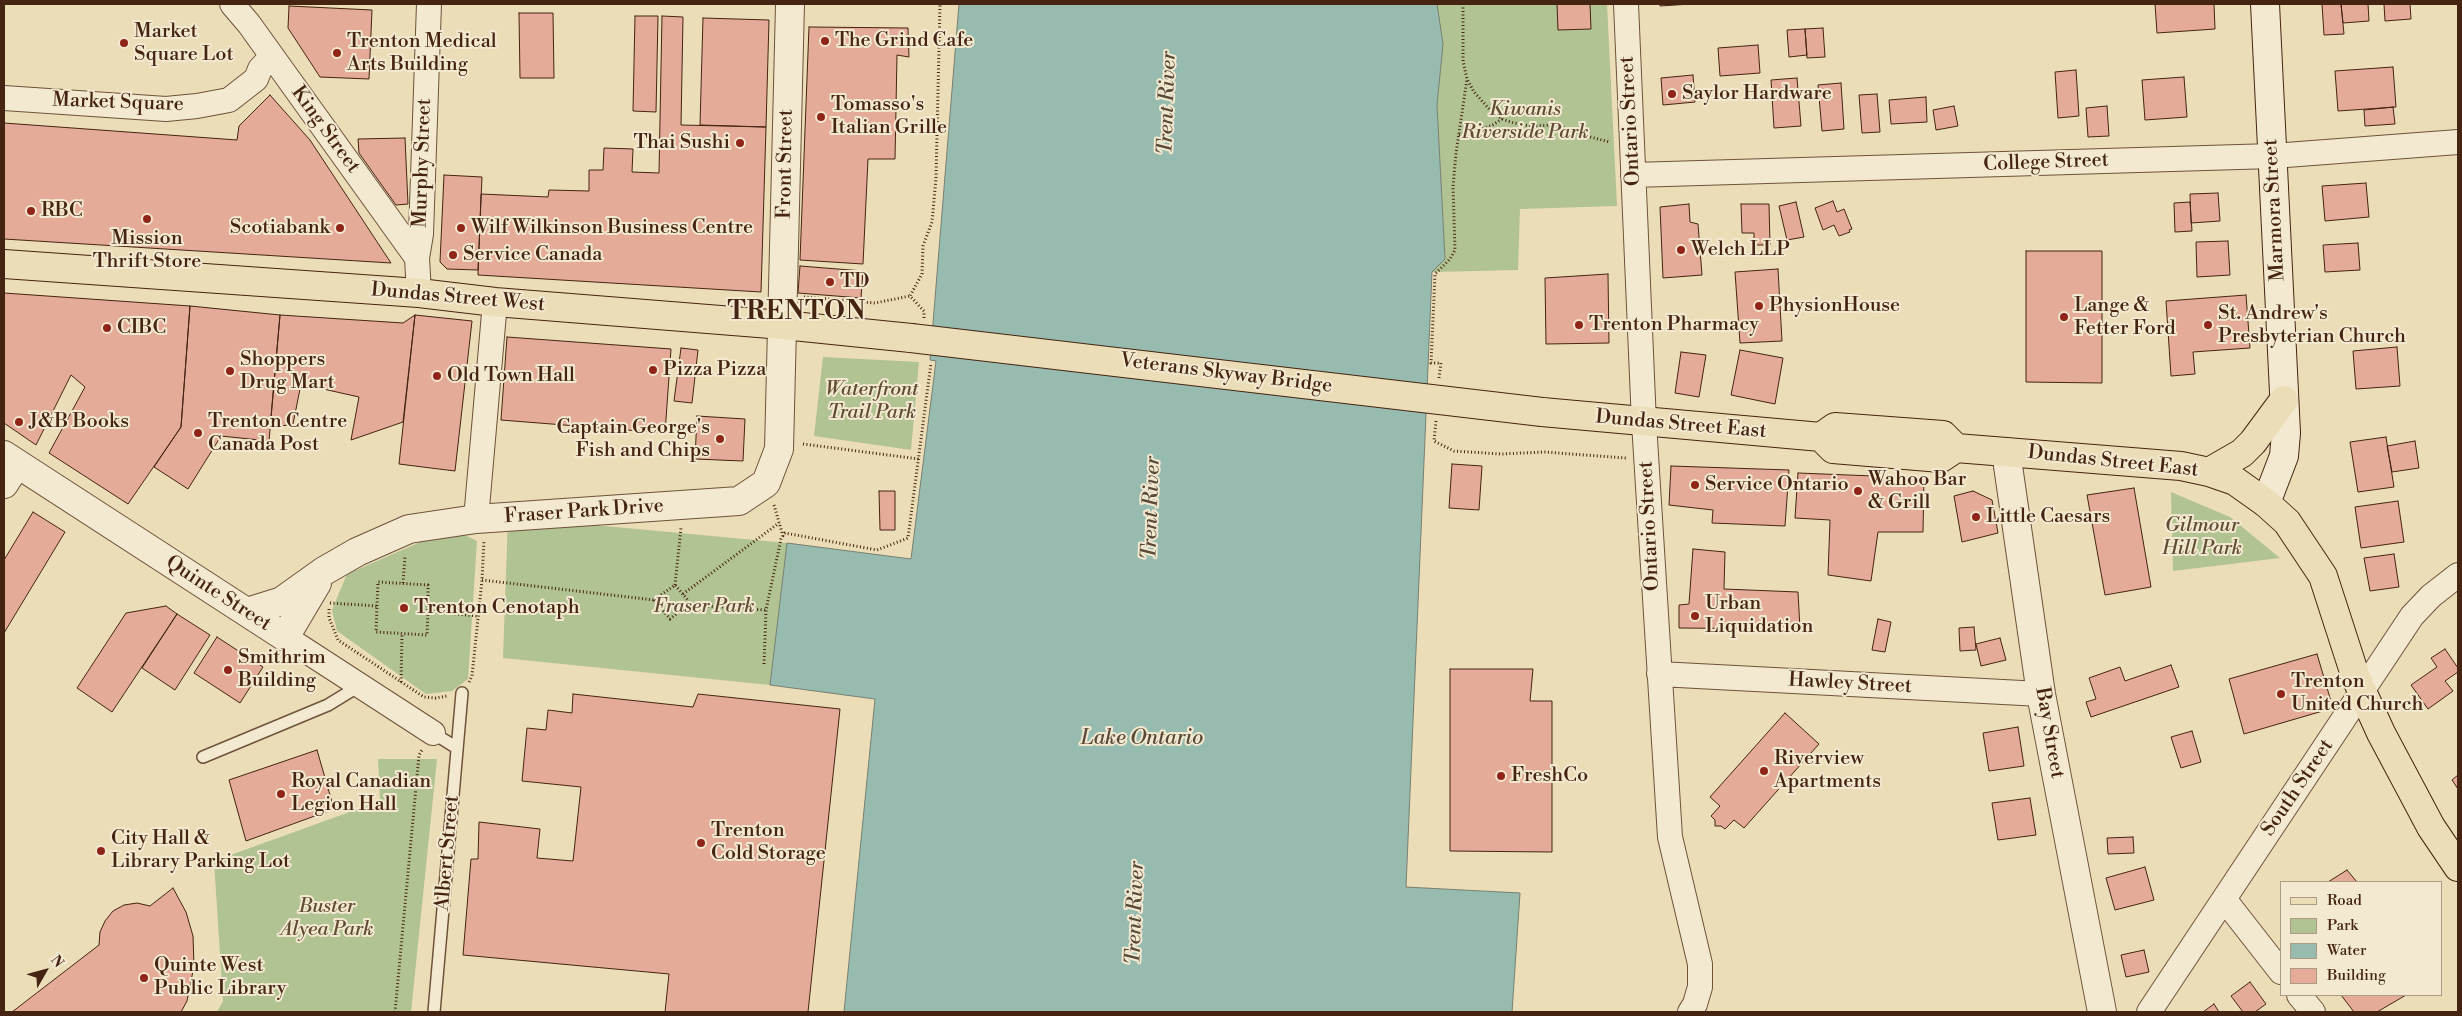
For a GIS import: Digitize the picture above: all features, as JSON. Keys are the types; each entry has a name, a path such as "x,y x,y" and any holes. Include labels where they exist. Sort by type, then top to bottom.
{"main road":[{"name":"Dundas Street West","path":"4,264 419,293 495,302 784,325 911,338"},
{"name":"Veterans Skyway Bridge","path":"911,338 1542,412"},
{"path":"2209,472 2242,453 2253,442 2284,400"},
{"name":"Dundas Street East","path":"1542,412 1821,437 1833,449 1941,458 1956,448 2181,466 2209,472 2235,481 2266,503 2287,522 2323,576 2362,691 2381,733 2420,807 2458,866"}],"street":[{"name":"King Street","path":"232,4 272,56 417,258"},
{"name":"Murphy Street","path":"419,293 417,258 421,234 428,4"},
{"name":"Front Street","path":"784,325 790,4"},
{"name":"Ontario Street","path":"1626,4 1644,422 1670,837 1700,964 1700,987 1695,1004 1690,1012"},
{"name":"Marmora Street","path":"2265,4 2286,433 2284,456 2266,503"},
{"name":"Market Square","path":"4,98 166,109 197,106 229,100 256,79 260,69 272,56"},
{"name":"College Street","path":"1633,175 2273,156 2458,142"},
{"path":"476,519 495,302"},
{"name":"Fraser Park Drive","path":"284,637 328,583 357,552 409,529 476,519 739,501 766,483 779,449 784,325"},
{"name":"Bay Street","path":"2006,452 2041,694 2102,1012"},
{"name":"Quinte Street","path":"8,468 247,612 433,733"},
{"name":"South Street","path":"2149,1012 2412,616 2431,596 2458,575"},
{"path":"247,612 328,583"},
{"name":"Hawley Street","path":"1659,674 2041,694"},
{"path":"2224,899 2280,971"},
{"path":"2300,996 2313,1012"}],"lane":[{"path":"203,757 328,705 359,686"},
{"name":"Albert Street","path":"434,1012 462,693"},
{"name":"Quinte Street","path":"433,733 458,748"}],"path":[{"path":"1463,4 1462,61 1467,79 1482,102 1502,119 1530,126 1556,125 1605,141 1632,142"},
{"path":"1439,382 1440,363 1431,363 1434,274 1450,259 1455,245 1453,187 1467,79"},
{"path":"1459,135 1490,126 1502,119"},
{"path":"784,295 875,303 910,296"},
{"path":"1437,412 1434,440 1454,452 1501,454 1544,452 1647,459"},
{"path":"780,441 919,459"},
{"path":"328,583 329,618 338,640 424,697 436,698 462,693 472,676 482,580 484,535 476,519"},
{"path":"683,594 779,522"},
{"path":"482,580 654,600 675,585 682,524"},
{"path":"764,664 766,610 781,539"},
{"path":"403,583 405,548"},
{"path":"378,582 428,585 427,635 376,632 377,606 378,582"},
{"path":"675,585 692,605 766,610"},
{"path":"654,600 670,619 690,603"},
{"path":"330,603 377,606"},
{"path":"428,611 477,616"},
{"path":"401,682 402,634"},
{"path":"395,1012 419,755 433,733"}],"green space":[{"name":"Kiwanis Riverside Park","path":"1437,4 1607,4 1617,206 1520,209 1518,270 1432,272 1445,259 1437,105 1443,44"},
{"name":"Waterfront Trail Park","path":"823,357 919,362 911,450 814,436"},
{"name":"Gilmour Hill Park","path":"2171,492 2230,517 2280,558 2173,571"},
{"name":"Fraser Park","path":"508,517 787,543 770,685 503,658"},
{"name":"Trenton Cenotaph","path":"465,535 477,541 468,679 452,691 426,694 337,631 332,610 347,574 425,540"},
{"name":"Buster Alyea Park","path":"378,759 437,759 411,1012 217,1012 223,1001 214,861 380,801"}],"water":[{"name":"Lake Ontario","path":"959,4 1437,4 1443,44 1437,105 1445,259 1432,272 1406,887 1520,893 1512,1012 844,1012 875,699 770,685 787,543 911,559 936,361 930,360"}],"building":[{"path":"1557,4 1590,4 1591,29 1558,30"},
{"path":"1660,4 1691,4 1660,6"},
{"path":"2155,4 2214,4 2215,29 2157,33"},
{"path":"2322,4 2341,4 2344,34 2324,35"},
{"path":"2341,4 2368,4 2369,21 2343,23"},
{"path":"2384,4 2410,4 2411,19 2385,21"},
{"name":"Trenton Medical Arts Building","path":"289,6 372,10 369,79 320,77 288,28"},
{"path":"519,13 553,13 554,78 520,78"},
{"path":"635,16 658,16 656,112 633,111"},
{"path":"662,16 683,17 681,125 766,127 761,292 478,275 481,194 548,197 549,190 589,191 589,170 603,170 604,148 633,149 632,172 659,173"},
{"path":"703,18 769,20 766,127 700,125"},
{"path":"809,27 908,28 909,57 897,55 895,159 868,159 863,264 800,260"},
{"path":"1823,28 1825,57 1807,58 1805,29"},
{"path":"1805,29 1807,55 1789,57 1787,30"},
{"path":"1758,45 1760,73 1720,76 1718,48"},
{"path":"2393,67 2396,107 2338,111 2335,71"},
{"path":"2076,70 2079,116 2058,118 2055,72"},
{"path":"1693,75 1695,102 1663,105 1661,78"},
{"path":"2184,77 2187,117 2145,120 2142,80"},
{"path":"1797,78 1801,126 1774,128 1771,80"},
{"path":"1841,83 1844,129 1822,131 1818,85"},
{"path":"1877,94 1880,132 1862,133 1859,95"},
{"path":"270,95 310,140 391,263 4,239 4,123 237,140 239,126"},
{"path":"1926,97 1927,122 1891,124 1889,100"},
{"path":"1954,106 1958,126 1936,130 1933,110"},
{"path":"2107,106 2109,136 2088,137 2086,108"},
{"path":"2393,107 2395,124 2365,126 2364,110"},
{"path":"405,138 408,204 396,205 359,153 358,139"},
{"name":"Wilf Wilkinson Business Centre","path":"444,175 482,177 478,270 447,269 440,262"},
{"path":"2366,183 2369,217 2325,221 2322,186"},
{"path":"2218,193 2220,221 2191,223 2190,194"},
{"path":"1833,201 1837,212 1844,209 1852,229 1849,230 1850,232 1839,236 1834,225 1823,230 1815,208"},
{"path":"1796,202 1804,237 1787,240 1779,206"},
{"path":"2190,202 2192,231 2175,232 2174,203"},
{"name":"Welch LLP","path":"1689,204 1690,222 1698,224 1702,275 1663,278 1660,207"},
{"path":"1741,204 1769,204 1770,245 1754,245 1754,233 1742,233"},
{"path":"2228,241 2230,275 2197,277 2196,242"},
{"path":"2358,243 2360,270 2325,272 2323,245"},
{"name":"Lange & Fetter Ford","path":"2026,251 2102,251 2102,383 2026,382"},
{"name":"TD","path":"800,266 863,271 861,298 798,293"},
{"name":"PhysionHouse","path":"1778,269 1782,341 1740,343 1735,272"},
{"path":"1608,274 1609,343 1546,344 1545,278"},
{"path":"4,293 190,306 181,427 128,504 49,453 85,387 71,375 36,445 4,423"},
{"name":"St. Andrew's Presbyterian Church","path":"2246,295 2250,348 2193,352 2195,374 2171,376 2166,301"},
{"name":"Shoppers Drug Mart","path":"190,306 280,315 269,441 221,436 188,489 154,467 181,427"},
{"path":"280,315 403,323 415,315 403,422 351,440 359,397 301,384 293,424 270,428"},
{"name":"Old Town Hall","path":"415,315 472,321 455,471 399,464"},
{"path":"507,337 671,349 665,433 501,420"},
{"path":"2397,347 2400,386 2356,389 2353,351"},
{"path":"681,348 698,350 692,403 674,401"},
{"path":"1740,350 1783,358 1775,404 1731,395"},
{"path":"1681,352 1706,355 1699,397 1675,393"},
{"name":"Captain George's Fish and Chips","path":"697,416 745,419 743,461 695,459"},
{"path":"2386,437 2394,487 2358,492 2350,442"},
{"path":"2415,441 2419,468 2392,472 2387,446"},
{"path":"1452,464 1482,466 1479,510 1449,508"},
{"path":"1671,466 1789,470 1785,526 1712,523 1713,510 1669,505"},
{"path":"1798,473 1924,478 1923,532 1878,532 1871,581 1828,575 1830,520 1795,518"},
{"path":"2134,488 2151,587 2105,595 2087,495"},
{"path":"879,491 895,491 895,530 880,530"},
{"name":"Little Caesars","path":"1973,491 1992,500 1998,533 1962,542 1954,496"},
{"path":"2398,501 2404,542 2361,548 2355,507"},
{"path":"33,512 65,532 4,633 4,560"},
{"path":"1693,549 1725,552 1724,589 1798,592 1800,629 1679,628 1679,605 1689,604"},
{"path":"2394,554 2399,587 2370,591 2364,558"},
{"path":"166,606 177,614 112,712 77,688 126,613"},
{"path":"177,614 210,635 175,690 142,668"},
{"path":"1878,619 1891,622 1885,652 1872,650"},
{"path":"1974,627 1976,650 1960,651 1959,628"},
{"name":"Smithrim Building","path":"217,637 263,667 240,703 194,673"},
{"path":"2000,638 2006,660 1981,666 1976,644"},
{"path":"2445,649 2458,668 2458,672 2445,681 2453,691 2428,709 2411,685 2437,667 2431,658"},
{"name":"Trenton United Church","path":"2317,654 2333,708 2244,734 2229,679"},
{"path":"2171,665 2179,687 2091,717 2086,702 2096,699 2089,678 2120,667 2125,681"},
{"name":"FreshCo","path":"1450,669 1533,669 1530,701 1552,701 1552,852 1450,851"},
{"name":"Trenton Cold Storage","path":"573,694 693,707 698,694 840,709 808,1012 665,1012 669,974 463,955 471,859 478,859 479,822 540,829 537,858 573,861 581,787 522,781 527,728 546,730 548,710 572,713"},
{"name":"Riverview Apartments","path":"1785,713 1819,744 1744,828 1734,820 1725,829 1721,826 1715,826 1715,820 1711,816 1720,806 1710,797"},
{"path":"2018,727 2024,766 1989,771 1983,733"},
{"path":"2192,731 2201,762 2181,768 2171,737"},
{"name":"Royal Canadian Legion Hall","path":"317,750 334,809 246,841 229,780"},
{"path":"2458,775 2458,789 2452,780"},
{"path":"2030,798 2036,835 1998,840 1992,803"},
{"path":"2133,837 2134,853 2108,854 2107,838"},
{"path":"2145,867 2154,900 2115,910 2106,878"},
{"path":"2347,870 2356,881 2330,881"},
{"path":"173,888 186,912 193,936 194,966 187,1001 181,1012 12,1012 99,945 100,932 105,921 113,911 124,905 137,903 150,906"},
{"path":"2144,950 2149,972 2126,977 2121,955"},
{"path":"2250,982 2266,1004 2255,1012 2243,1012 2231,996"},
{"path":"2342,996 2404,996 2377,1012 2354,1012"},
{"path":"2214,1004 2219,1012 2203,1012"}],"place":[{"name":"The Grind Cafe","path":"825,41"},
{"name":"Market Square Lot","path":"124,43"},
{"name":"Trenton Medical Arts Building","path":"337,53"},
{"name":"Saylor Hardware","path":"1672,94"},
{"name":"Tomasso's Italian Grille","path":"821,117"},
{"name":"Thai Sushi","path":"740,143"},
{"name":"RBC","path":"31,211"},
{"name":"Mission Thrift Store","path":"147,219"},
{"name":"Scotiabank","path":"340,228"},
{"name":"Wilf Wilkinson Business Centre","path":"461,228"},
{"name":"Welch LLP","path":"1681,250"},
{"name":"Service Canada","path":"453,255"},
{"name":"TD","path":"830,282"},
{"name":"PhysionHouse","path":"1759,306"},
{"name":"Lange & Fetter Ford","path":"2064,317"},
{"name":"Trenton Pharmacy","path":"1579,325"},
{"name":"St. Andrew's Presbyterian Church","path":"2208,325"},
{"name":"CIBC","path":"107,328"},
{"name":"Pizza Pizza","path":"653,370"},
{"name":"Shoppers Drug Mart","path":"230,371"},
{"name":"Old Town Hall","path":"437,376"},
{"name":"J&B Books","path":"19,422"},
{"name":"Trenton Centre Canada Post","path":"198,433"},
{"name":"Captain George's Fish and Chips","path":"720,439"},
{"name":"Service Ontario","path":"1695,485"},
{"name":"Wahoo Bar & Grill","path":"1858,491"},
{"name":"Little Caesars","path":"1976,517"},
{"name":"Trenton Cenotaph","path":"404,608"},
{"name":"Urban Liquidation","path":"1695,616"},
{"name":"Smithrim Building","path":"228,670"},
{"name":"Trenton United Church","path":"2281,694"},
{"name":"Riverview Apartments","path":"1764,771"},
{"name":"FreshCo","path":"1501,776"},
{"name":"Royal Canadian Legion Hall","path":"281,794"},
{"name":"Trenton Cold Storage","path":"701,843"},
{"name":"City Hall & Library Parking Lot","path":"101,851"},
{"name":"Quinte West Public Library","path":"144,978"}],"district":[{"name":"TRENTON","path":"797,313"}],"water label":[{"name":"Trent River","path":"1168,103"},
{"name":"Trent River","path":"1152,508"},
{"name":"Trent River","path":"1136,913"}]}
